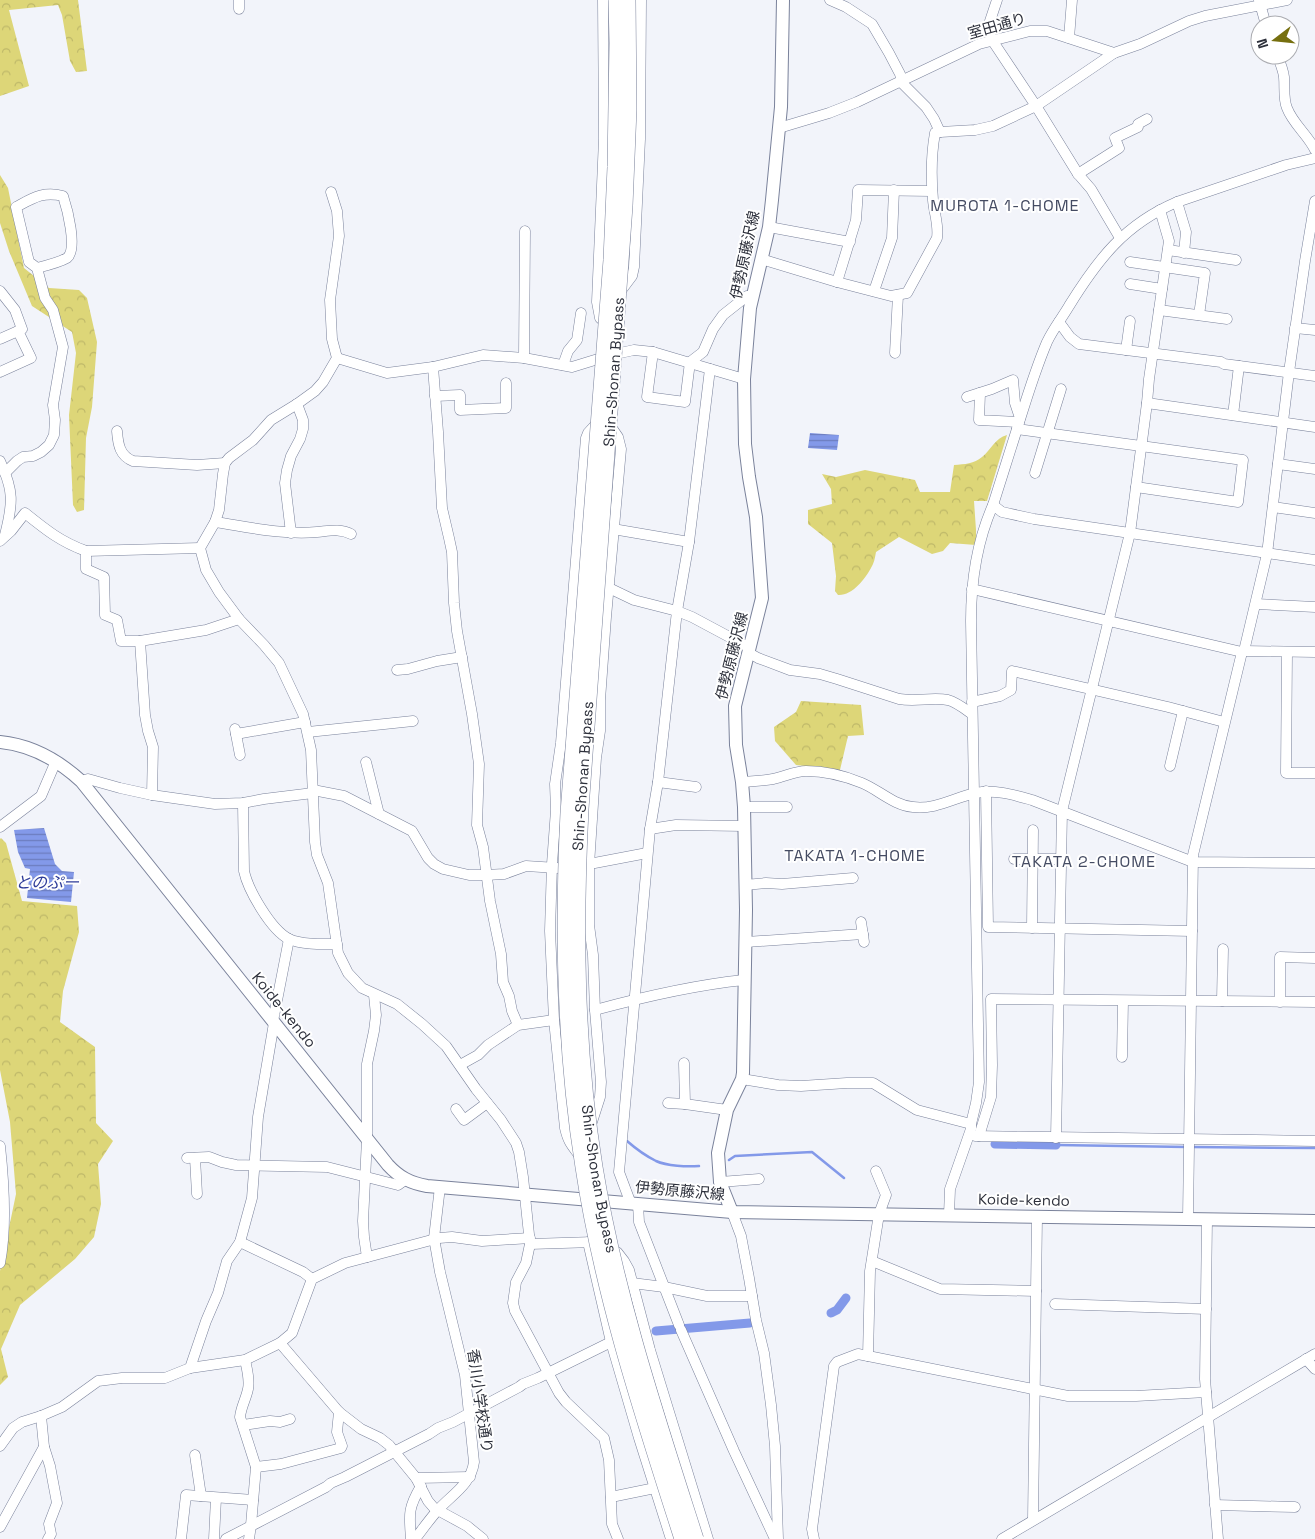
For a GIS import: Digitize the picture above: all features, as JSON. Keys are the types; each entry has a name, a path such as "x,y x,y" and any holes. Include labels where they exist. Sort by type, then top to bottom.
{"highway":[{"name":"Shin-Shonan Bypass","path":"616,0 616,114 613,212 568,813 565,887 565,983 575,1114 596,1238 623,1349 650,1439 684,1539"},
{"name":"Shin-Shonan Bypass","path":"628,0 629,109 626,206 580,809 577,906 578,978 586,1103 595,1167 608,1236 636,1345 694,1539"}],"main road":[{"name":"伊勢原藤沢線","path":"595,1201 732,1212 720,1182 718,1153 727,1110 743,1073 746,942 744,807 734,717 735,706 762,598 756,516 745,444 744,379 752,296 768,227 772,200 781,107 783,0"},
{"name":"Koide-kendo","path":"0,742 42,753 56,761 81,781 388,1165 405,1180 421,1185 595,1201"},
{"path":"595,1201 599,1245 628,1376 684,1539"},
{"name":"Koide-kendo","path":"732,1212 1315,1221"},
{"path":"599,1245 631,1338 651,1408 694,1539"}],"street":[{"path":"603,0 604,139 597,302 600,318 610,326 612,341"},
{"path":"595,1201 590,1130 600,1098 602,1082 595,1010 593,955 589,925 589,865 620,449 618,437 604,417 617,297 623,286 632,276 634,267 640,139 640,0"},
{"path":"830,0 846,7 872,24 889,53 903,84 926,106 940,132"},
{"path":"997,0 988,27 992,40 1078,174 1092,189 1120,238"},
{"path":"1069,38 1072,0"},
{"path":"761,259 891,296 907,293 937,238 938,230 931,172 935,133 975,130 993,126 1036,106 1114,52 1140,44 1189,21 1260,2 1287,0"},
{"path":"1260,2 1263,15"},
{"name":"室田通り","path":"779,128 829,113 857,102 979,44 1030,30 1039,30 1114,52"},
{"path":"1280,65 1284,76 1286,107 1315,150"},
{"path":"1078,174 1120,148 1115,138 1138,127 1138,124 1147,119"},
{"path":"974,1136 971,1124 979,1082 972,714 972,589 986,520 993,505 1041,357 1059,322 1099,261 1120,238 1142,221 1177,202 1286,165 1315,158"},
{"path":"837,282 856,220 858,190 932,191"},
{"path":"874,291 892,238 894,190"},
{"path":"331,192 337,211 339,236 330,300 332,339 337,358 315,391 271,420 253,440 225,463 219,510 215,522 200,548 206,570 219,592 239,619 279,663 303,714 311,750 317,855 328,884 337,944 343,964 348,973 362,988 397,1004 446,1046 506,1126 516,1143 521,1160 530,1241 526,1263 516,1282 513,1303 515,1311 558,1393 604,1438 609,1460 612,1524 618,1539"},
{"path":"5,473 23,457 33,456 41,452 49,445 54,435 53,405 63,347 53,310 45,298 37,268 29,262 16,207 42,194 63,196 72,234 70,254 66,258 37,268"},
{"path":"1188,1218 1194,850 1224,722 1256,604 1267,554 1282,422 1304,261 1315,201"},
{"path":"1177,202 1186,232 1184,252"},
{"path":"1056,1138 1062,811 1130,533 1169,240 1160,210"},
{"path":"768,227 850,242"},
{"path":"524,358 525,231"},
{"path":"1168,250 1236,260"},
{"path":"1130,262 1205,273 1199,315"},
{"path":"1130,284 1162,289"},
{"path":"0,292 15,310 22,329 0,339"},
{"path":"895,353 898,295"},
{"path":"653,352 647,397 685,402 690,362 702,352 723,315 747,296 752,296"},
{"path":"1159,310 1227,318"},
{"path":"562,365 568,351 577,340 581,313"},
{"path":"1059,322 1070,337 1079,344 1315,376"},
{"path":"1126,350 1130,322"},
{"path":"1295,328 1315,330"},
{"path":"0,372 31,358 18,331"},
{"path":"337,358 387,373 433,367 482,355 524,358 572,367 610,355 634,350 653,352 744,379"},
{"path":"1233,415 1239,366"},
{"path":"433,367 442,508 452,552 454,603 479,764 477,825 483,847 490,901 502,954 503,982 518,1025"},
{"path":"710,369 689,542 677,611 658,782 647,853 619,1172 634,1204 639,1222 680,1327 734,1451 776,1539"},
{"path":"967,396 1013,380 1019,423"},
{"path":"435,396 460,395 460,410 506,408 506,383"},
{"path":"1036,473 1061,389"},
{"path":"980,393 979,420 1019,423 1048,432 1244,460 1238,502 1136,487"},
{"path":"1147,403 1315,427"},
{"path":"291,533 285,483 286,470 303,429 303,420 297,404"},
{"path":"595,1201 584,1162 571,1147 565,1128 554,1020 551,941 552,868 556,810 555,784 561,743 586,438 595,424 604,417"},
{"path":"117,431 122,453 126,458 133,461 197,465 225,463"},
{"path":"0,461 11,492 12,502 3,538"},
{"path":"1278,464 1315,469"},
{"path":"993,505 1002,512 1034,519 1315,560"},
{"path":"1273,507 1315,513"},
{"path":"3,538 25,513 50,533 68,544 86,551 200,548"},
{"path":"215,522 291,533 337,529 345,530 351,534"},
{"path":"613,529 689,542"},
{"path":"86,551 86,568 104,577 105,615 117,620 121,641 140,641 206,630 239,619"},
{"path":"574,579 609,585 634,600 677,611 692,617 750,650 758,658 790,670 820,674 899,700 949,700 972,714"},
{"path":"972,589 1243,651 1315,652"},
{"path":"1256,604 1315,607"},
{"path":"140,641 145,716 153,747 152,795"},
{"path":"1288,652 1286,773 1315,773"},
{"path":"397,670 408,669 437,660 462,657"},
{"path":"972,702 1000,696 1011,690 1012,671 1224,722"},
{"path":"1170,766 1183,711"},
{"path":"240,755 236,731 412,721"},
{"path":"0,827 41,796 56,761"},
{"path":"366,762 379,814"},
{"path":"742,782 773,779 805,771 819,773 844,777 863,783 887,798 913,807 931,806 986,791 1017,795 1193,862 1315,864"},
{"path":"81,781 88,780 152,795 215,804 243,803 313,792 344,796 412,832 428,858 434,864 443,869 469,875 504,874 526,866 552,868 589,865 647,853"},
{"path":"658,782 696,787"},
{"path":"986,791 988,927 1192,931"},
{"path":"243,803 244,871 246,882 272,924 289,938 316,944 337,944"},
{"path":"744,807 787,807"},
{"path":"650,829 684,825 744,826"},
{"path":"1032,928 1033,830"},
{"path":"1014,859 1061,859"},
{"path":"745,885 853,878"},
{"path":"746,942 863,938 861,922"},
{"path":"190,1368 218,1293 226,1261 240,1242 252,1198 258,1117 289,938"},
{"path":"1222,1001 1223,949"},
{"path":"1280,1002 1280,957 1315,958"},
{"path":"595,1010 634,999 744,980"},
{"path":"367,1257 363,1221 367,1139 367,1064 375,1023 374,995"},
{"path":"949,1215 950,1189 991,1098 991,999 1315,1002"},
{"path":"1122,1001 1122,1057"},
{"path":"460,1065 518,1025 554,1020"},
{"path":"684,1063 685,1104"},
{"path":"742,1079 778,1085 801,1086 873,1083 917,1110 971,1124"},
{"path":"456,1109 464,1120 487,1102"},
{"path":"668,1103 727,1110"},
{"path":"974,1136 1189,1143 1315,1141"},
{"path":"0,1146 4,1189 0,1263"},
{"path":"196,1194 191,1158 209,1157 236,1165 327,1167 398,1185 405,1180"},
{"path":"868,1356 870,1271 879,1214 886,1195 876,1171"},
{"path":"720,1182 759,1179"},
{"name":"香川小学校通り","path":"440,1187 434,1238 464,1376 474,1462 470,1477"},
{"path":"732,1212 741,1236 764,1353 775,1446 776,1539"},
{"path":"1033,1520 1037,1217"},
{"path":"1207,1219 1206,1392 1218,1539"},
{"path":"0,1446 13,1428 22,1422 62,1407 98,1382 122,1378 165,1378 190,1368 245,1360 280,1343 292,1333 312,1279 345,1263 434,1238 452,1236 482,1241 530,1241 599,1245 617,1252 629,1270 650,1350 708,1539"},
{"path":"240,1242 303,1272 312,1279"},
{"path":"599,1245 611,1342 628,1376 655,1488 671,1539"},
{"path":"872,1261 940,1289 1036,1291"},
{"path":"632,1283 664,1287 706,1296 752,1296"},
{"path":"1055,1304 1206,1308"},
{"path":"226,1539 523,1384 611,1342"},
{"path":"280,1343 339,1412 361,1429 389,1444 418,1482 428,1501 438,1510 467,1526 483,1539"},
{"path":"814,1539 812,1529 834,1366 837,1362 858,1354 1068,1396 1136,1396 1206,1392"},
{"path":"1002,1539 1311,1356 1315,1369"},
{"path":"245,1360 249,1380 240,1417 256,1467 249,1539"},
{"path":"256,1467 281,1464 341,1448 337,1432 339,1412"},
{"path":"41,1416 44,1447 50,1466 57,1503 49,1524 51,1534 48,1539"},
{"path":"243,1426 290,1419"},
{"path":"0,1527 44,1447"},
{"path":"195,1454 201,1496"},
{"path":"418,1482 470,1477"},
{"path":"413,1539 470,1477"},
{"path":"413,1539 409,1510 418,1482"},
{"path":"611,1497 655,1488"},
{"path":"181,1539 186,1495 253,1500"},
{"path":"211,1537 216,1498"},
{"path":"1215,1505 1295,1507"}],"green space":[{"path":"0,0 78,0 87,71 76,72 70,61 62,15 58,5 9,10 29,86 0,96"},
{"path":"0,175 8,188 24,268 49,288 79,290 87,298 97,342 92,407 86,438 84,510 77,512 73,505 69,415 76,353 72,332 32,306 9,251 0,223"},
{"path":"1007,435 987,501 974,501 976,545 950,543 943,551 932,554 899,537 876,552 872,566 858,586 848,593 838,595 835,591 836,576 832,543 808,524 808,510 832,504 831,489 822,474 836,477 865,470 915,480 920,492 950,492 954,465 976,461 993,444"},
{"path":"801,701 861,705 864,735 848,736 840,770 796,765 775,741 774,727 796,712"},
{"path":"1,838 6,843 22,901 77,906 79,932 63,991 60,1022 95,1047 96,1123 113,1141 98,1164 101,1204 94,1237 75,1259 20,1305 1,1349 8,1377 0,1385 0,1271 16,1194 10,1122 0,1070"}],"water":[{"path":"810,433 839,435 837,450 808,448"},
{"name":"とのぷー","path":"44,828 55,864 62,871 74,872 71,902 27,898 30,869 25,868 18,852 14,830"}],"waterway":[{"path":"627,1141 661,1163 677,1166 699,1166"},
{"path":"995,1144 1056,1145"},
{"path":"1056,1145 1187,1147"},
{"path":"1192,1147 1315,1148"},
{"path":"729,1160 735,1156 812,1152 844,1178"},
{"path":"831,1313 837,1310 846,1298"},
{"path":"656,1331 750,1323"}],"district":[{"name":"MUROTA 1-CHOME","path":"1005,205"},
{"name":"TAKATA 1-CHOME","path":"855,855"},
{"name":"TAKATA 2-CHOME","path":"1084,861"}]}
